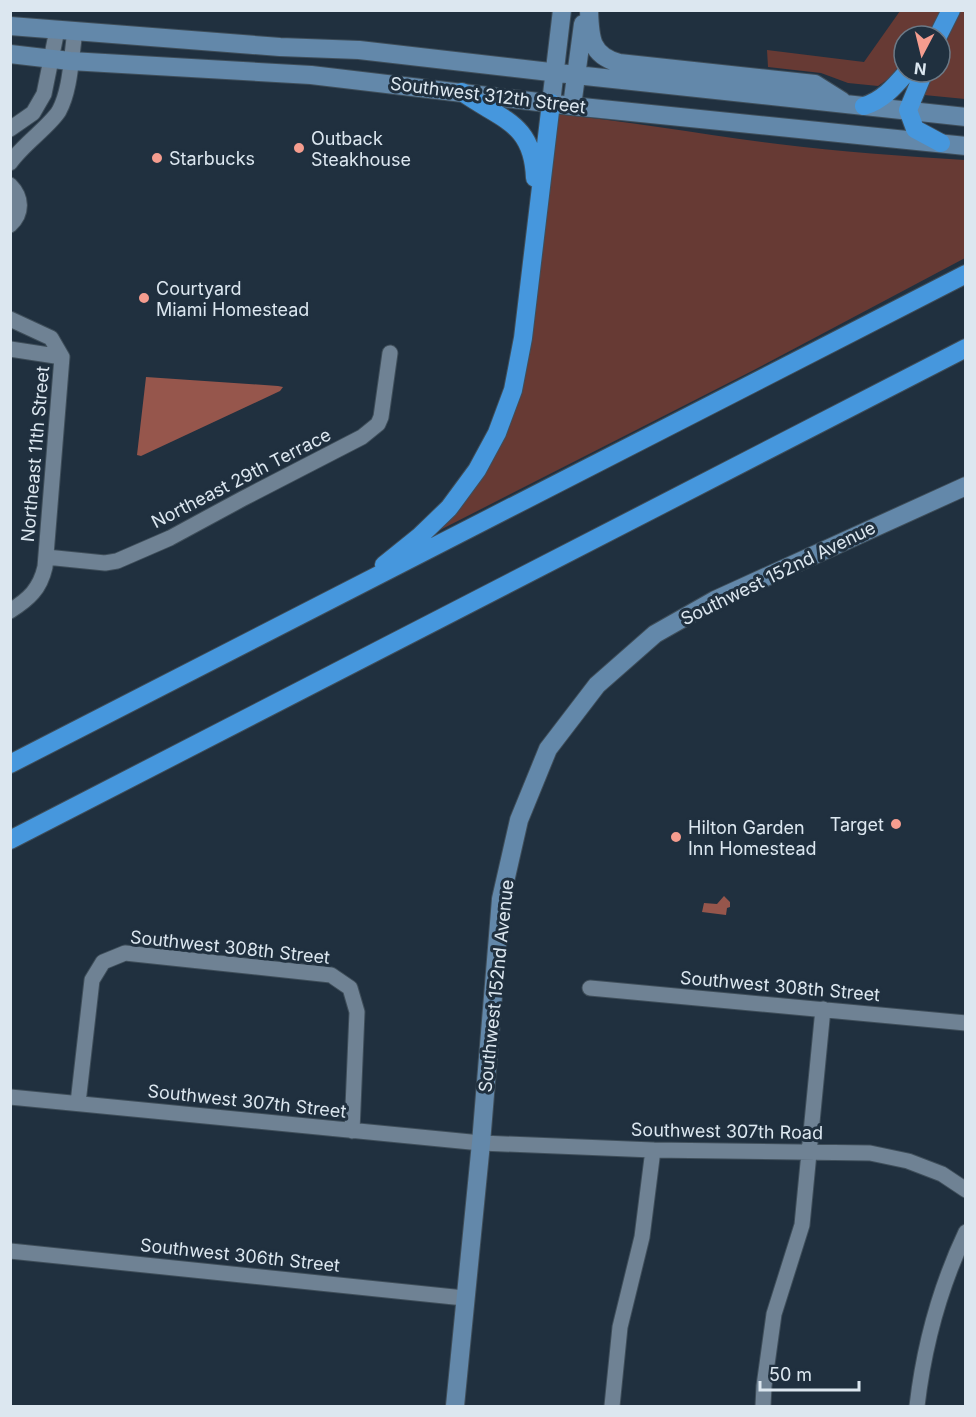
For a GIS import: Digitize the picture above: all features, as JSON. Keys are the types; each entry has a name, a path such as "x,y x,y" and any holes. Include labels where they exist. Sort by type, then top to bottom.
{"highway":[{"path":"944,24 951,10"},
{"path":"855,105 877,101 895,84"},
{"path":"919,84 908,110 915,129 941,143"},
{"path":"462,92 514,124 528,141 535,161 535,234"},
{"path":"371,580 390,559 420,536 449,508 477,470 497,433 513,390 523,338 551,103"},
{"path":"10,764 966,274"},
{"path":"10,840 966,348"}],"main road":[{"path":"551,103 562,10"},
{"path":"573,105 585,10"},
{"path":"589,10 591,40 595,48 610,60 619,63 815,84 855,105"},
{"name":"Southwest 312th Street","path":"10,26 280,47 360,50 966,117"},
{"name":"Southwest 312th Street","path":"10,54 61,61 311,75 551,103 966,146"},
{"name":"Southwest 152nd Avenue","path":"455,1407 481,1143 501,899 519,820 548,749 597,685 655,634 715,600 966,486"}],"street":[{"path":"10,163 58,112 65,94 61,61 66,31"},
{"path":"10,129 33,113 61,61"},
{"path":"10,185 15,190 20,203 17,217 10,225"},
{"path":"10,319 51,338 62,357"},
{"path":"18,350 38,343 37,330"},
{"path":"18,350 62,357"},
{"name":"Northeast 29th Terrace","path":"46,557 105,563 117,561 170,538 242,498 362,437 378,424 381,417 390,353"},
{"name":"Northeast 11th Street","path":"10,611 26,601 37,589 43,576 62,357"},
{"name":"Southwest 308th Street","path":"78,1103 92,980 103,962 125,953 137,954 331,975 350,988 357,1012 352,1131"},
{"name":"Southwest 308th Street","path":"590,988 966,1023"},
{"path":"763,1407 774,1314 802,1225 823,1009"},
{"name":"Southwest 307th Street","path":"10,1097 481,1143"},
{"name":"Southwest 307th Road","path":"481,1143 870,1153 908,1161 942,1174 966,1190"},
{"path":"612,1407 620,1327 642,1238 653,1149"},
{"path":"916,1407 933,1318 953,1259 966,1232"},
{"name":"Southwest 306th Street","path":"10,1251 465,1298"}],"shaded area":[{"path":"900,11 943,11 936,24 892,24 892,76 878,86 848,83 821,73 768,67 767,50 864,62"},
{"path":"960,11 965,11 965,99 924,95 927,84 952,84 952,27"},
{"path":"555,114 801,147 965,160 965,258 752,371 438,531 436,528 497,446"},
{"path":"146,377 283,387 280,391 141,456 137,455"},
{"path":"724,896 730,902 726,915 702,912 704,903 717,904"}],"place":[{"name":"Outback Steakhouse","path":"299,148"},
{"name":"Starbucks","path":"157,158"},
{"name":"Courtyard Miami Homestead","path":"144,298"},
{"name":"Target","path":"896,824"},
{"name":"Hilton Garden Inn Homestead","path":"676,837"}]}
